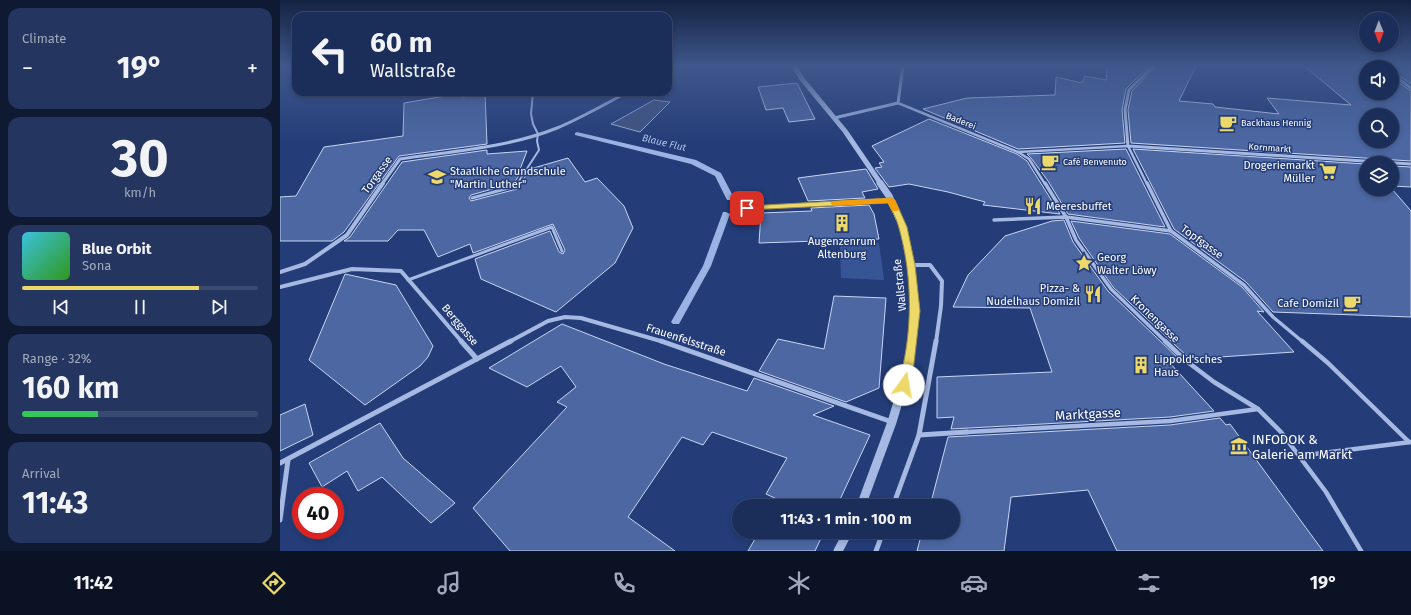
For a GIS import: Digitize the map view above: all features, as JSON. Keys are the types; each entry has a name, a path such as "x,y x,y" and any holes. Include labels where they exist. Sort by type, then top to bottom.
{"street":[{"name":"Wallstraße","path":"812,92 844,130 891,200 903,227 911,265 916,311 907,372 892,422 864,499"},
{"path":"834,118 898,104 900,92"},
{"path":"1128,146 1125,110 1129,92"},
{"name":"Torgasse","path":"280,272 305,264 347,235 400,159 501,144 538,134 557,128 620,96"},
{"name":"Baderei","path":"898,104 1018,152 1029,160 1066,217"},
{"name":"Baderei","path":"1018,152 1128,146"},
{"name":"Kornmarkt","path":"1128,146 1411,164"},
{"name":"Topfgasse","path":"1128,146 1171,231 1244,285 1273,317 1328,363 1410,442"},
{"path":"747,208 891,200"},
{"path":"994,220 1066,217 1171,231"},
{"name":"Kronengasse","path":"1066,217 1076,240 1111,289 1185,360 1214,382 1258,409 1281,432 1326,492 1360,549"},
{"path":"896,499 919,435 941,306 942,281 930,265 911,265"},
{"name":"Berggasse","path":"280,287 352,269 378,268 401,271 476,359 280,463"},
{"name":"Frauenfelsstraße","path":"476,359 548,321 565,317 581,318 674,345 892,422"},
{"name":"Marktgasse","path":"919,435 1170,421 1258,409"},
{"path":"1299,456 1410,442"},
{"path":"280,520 288,460"},
{"path":"838,551 844,539"},
{"path":"876,551 880,539"}],"lane":[{"path":"472,198 516,186 539,150 537,144 538,134 533,126 530,113 532,96"},
{"path":"408,280 552,227 562,251"}],"shaded area":[{"path":"654,100 670,102 640,132 611,124"},
{"path":"879,243 884,280 841,278 840,244"}],"building":[{"path":"760,92 801,92 815,119 789,122 783,108 766,110"},
{"path":"1055,92 1125,92 1122,110 1125,143 1018,149 923,109 967,98 1055,95"},
{"path":"1132,92 1184,92 1179,101 1213,104 1215,107 1279,114 1267,98 1351,105 1335,92 1359,92 1359,100 1399,100 1399,92 1411,92 1411,161 1399,160 1399,156 1359,156 1359,158 1131,143 1128,110"},
{"path":"445,96 485,96 487,144 399,156 344,232 332,241 280,241 280,197 296,196 324,147 403,136 404,103"},
{"path":"929,119 1017,154 1027,161 1060,214 983,205 985,202 948,192 909,184 889,187 875,168 882,167 879,163 884,162 872,146"},
{"path":"1126,149 1165,227 1068,214 1048,181 1027,154"},
{"path":"1133,149 1359,164 1359,196 1398,196 1411,211 1411,317 1273,312 1246,282 1174,229"},
{"path":"487,150 487,154 527,151 519,172 522,171 514,183 471,195 469,198 471,201 517,189 530,169 568,158 585,182 597,178 624,206 633,228 615,263 556,312 481,279 475,259 550,231 559,252 563,254 565,250 553,224 473,253 470,244 438,257 424,230 398,230 388,241 344,241 350,237 402,162"},
{"path":"1399,166 1411,167 1411,187 1399,186"},
{"path":"866,169 878,189 862,192 865,198 808,201 798,178"},
{"path":"869,205 874,214 879,239 759,243 761,213 812,211 811,208"},
{"path":"1064,220 1073,242 1108,291 1180,360 1168,361 1214,411 1170,417 951,429 954,417 937,418 937,377 1052,372 1030,308 953,307 968,275 1005,236 1052,221"},
{"path":"1071,221 1170,234 1242,287 1264,312 1257,311 1294,352 1190,359 1113,287 1079,238"},
{"path":"345,274 396,285 433,346 428,357 420,366 365,405 309,360"},
{"path":"834,296 886,298 879,388 846,402 759,371 778,339 824,349"},
{"path":"562,324 664,364 747,391 754,378 834,406 813,415 870,435 840,499 777,499 766,494 787,458 712,432 703,445 682,437 628,517 675,551 510,551 473,508 567,407 557,402 576,387 561,366 527,387 489,368"},
{"path":"305,404 313,435 280,451 280,415"},
{"path":"1220,418 1226,425 1230,424 1323,551 1117,551 1088,490 1011,497 1004,551 917,551 920,539 960,539 960,499 932,499 948,437 1170,425"},
{"path":"380,423 403,458 455,503 431,523 382,477 358,491 347,471 322,487 309,463"},
{"path":"755,539 821,539 815,551 748,551"}],"waterway":[{"name":"Blaue Flut","path":"577,134 693,162 718,175 730,198"},
{"name":"Blaue Flut","path":"676,322 707,266 726,214"}],"slow traffic":[{"path":"834,203 891,200 895,209"}],"place":[{"name":"Backhaus Hennig","path":"1228,123"},
{"name":"Café Benvenuto","path":"1050,162"},
{"name":"Drogeriemarkt Müller","path":"1328,171"},
{"name":"Staatliche Grundschule \"Martin Luther\"","path":"437,177"},
{"name":"Meeresbuffet","path":"1033,206"},
{"name":"Augenzenrum Altenburg","path":"842,223"},
{"name":"Georg Walter Löwy","path":"1084,263"},
{"name":"Pizza- & Nudelhaus Domizil","path":"1093,294"},
{"name":"Cafe Domizil","path":"1352,303"},
{"name":"Lippold'sches Haus","path":"1141,365"},
{"name":"INFODOK & Galerie am Markt","path":"1239,446"}],"route":[{"path":"747,208 891,200 903,227 911,265 916,311 904,385"}]}
